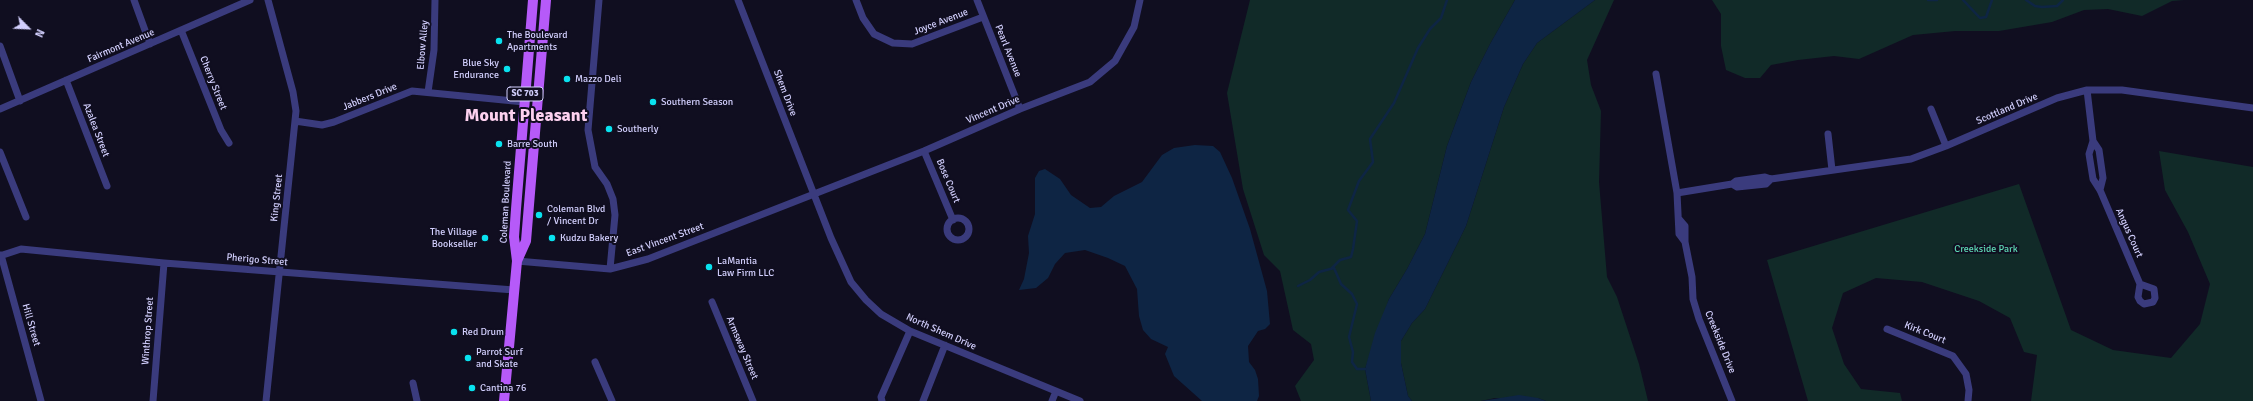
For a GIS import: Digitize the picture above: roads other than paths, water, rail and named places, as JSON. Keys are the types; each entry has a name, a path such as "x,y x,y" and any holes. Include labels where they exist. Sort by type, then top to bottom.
{"main road":[{"name":"Coleman Boulevard","path":"504,401 517,261 514,237 533,0"},
{"name":"Coleman Boulevard","path":"517,261 526,241 546,0"}],"street":[{"path":"134,0 150,44"},
{"name":"Fairmont Avenue","path":"0,109 250,0"},
{"name":"King Street","path":"266,401 295,121 293,92 268,0"},
{"name":"Elbow Alley","path":"428,92 434,50 435,0"},
{"path":"598,0 588,130 595,167 607,184 613,199 615,215 610,269"},
{"name":"Shem Drive","path":"738,0 813,194"},
{"name":"Joyce Avenue","path":"856,0 863,18 874,34 893,43 912,44 983,17"},
{"name":"Pearl Avenue","path":"977,0 1020,109"},
{"name":"Vincent Drive","path":"813,194 924,151 1020,109 1090,82 1115,61 1134,27 1140,0"},
{"name":"Cherry Street","path":"181,30 221,130 229,143"},
{"path":"0,46 20,101"},
{"name":"Creekside Drive","path":"1656,74 1679,219 1685,226 1685,242 1692,276 1693,299 1699,319 1732,401"},
{"name":"Azalea Street","path":"66,80 107,186"},
{"name":"Scottland Drive","path":"1676,193 1732,184 1737,187 1766,184 1771,179 1911,159 1946,146 2057,98 2087,90 2122,90 2253,108"},
{"name":"Angus Court","path":"2087,90 2093,141 2090,154 2093,179 2100,190 2140,284"},
{"name":"Jabbers Drive","path":"295,121 322,125 334,122 402,94 418,91 524,102"},
{"path":"1931,109 1946,146"},
{"path":"1828,134 1832,170"},
{"name":"Bose Court","path":"924,151 953,220"},
{"path":"0,152 26,217"},
{"name":"East Vincent Street","path":"517,261 610,269 648,259 813,194"},
{"name":"North Shem Drive","path":"813,194 851,282 881,314 910,331 1080,401"},
{"name":"Pherigo Street","path":"0,255 21,249 164,263 514,290"},
{"name":"Hill Street","path":"0,255 41,401"},
{"name":"Winthrop Street","path":"153,401 164,263"},
{"name":"Armsway Street","path":"712,302 753,401"},
{"name":"Kirk Court","path":"1887,329 1953,356 1966,374 1969,390 1968,401"},
{"path":"882,401 881,397 910,331"},
{"path":"923,401 945,345"},
{"path":"595,362 612,401"},
{"path":"413,383 417,401"},
{"path":"1052,401 1056,391"}],"water":[{"path":"1515,0 1595,0 1537,43 1523,64 1504,107 1466,226 1425,309 1412,323 1401,341 1401,363 1408,396 1412,401 1371,401 1365,369 1375,333 1389,299 1407,269 1425,234 1447,146 1471,82 1490,44"},
{"path":"1195,145 1213,146 1220,152 1232,178 1250,229 1267,291 1270,324 1265,329 1258,331 1248,346 1249,362 1255,370 1258,379 1259,396 1257,401 1202,401 1174,376 1165,354 1168,347 1151,339 1143,330 1139,316 1137,289 1125,266 1108,258 1085,250 1065,253 1055,264 1048,278 1036,288 1019,290 1024,279 1029,253 1028,236 1035,214 1035,178 1039,171 1045,169 1060,179 1071,195 1090,208 1101,207 1114,196 1142,182 1162,155 1174,148"},
{"path":"1519,395 1546,401 1481,401"}],"waterway":[{"path":"1332,268 1340,260 1351,257 1357,221 1348,210 1359,181 1373,162 1370,139 1394,103 1418,48 1430,29 1441,18 1447,0"},
{"path":"1928,0 1937,0"},
{"path":"1963,0 1980,18 1986,17 1992,0"},
{"path":"2026,0 2035,6 2042,7 2057,6 2063,0"},
{"path":"1298,286 1310,280 1319,272 1334,268 1341,284 1352,294 1357,304 1349,337 1353,352 1352,362 1357,369 1365,369"}],"place":[{"name":"The Boulevard Apartments","path":"499,41"},
{"name":"Blue Sky Endurance","path":"507,69"},
{"name":"Mazzo Deli","path":"567,79"},
{"name":"Southern Season","path":"653,102"},
{"name":"Southerly","path":"609,129"},
{"name":"Barre South","path":"499,144"},
{"name":"Coleman Blvd / Vincent Dr","path":"539,215"},
{"name":"The Village Bookseller","path":"485,238"},
{"name":"Kudzu Bakery","path":"552,238"},
{"name":"LaMantia Law Firm LLC","path":"709,267"},
{"name":"Red Drum","path":"454,332"},
{"name":"Parrot Surf and Skate","path":"468,358"},
{"name":"Cantina 76","path":"472,388"}],"district":[{"name":"Mount Pleasant","path":"526,116"}],"park label":[{"name":"Creekside Park","path":"1986,249"}]}
